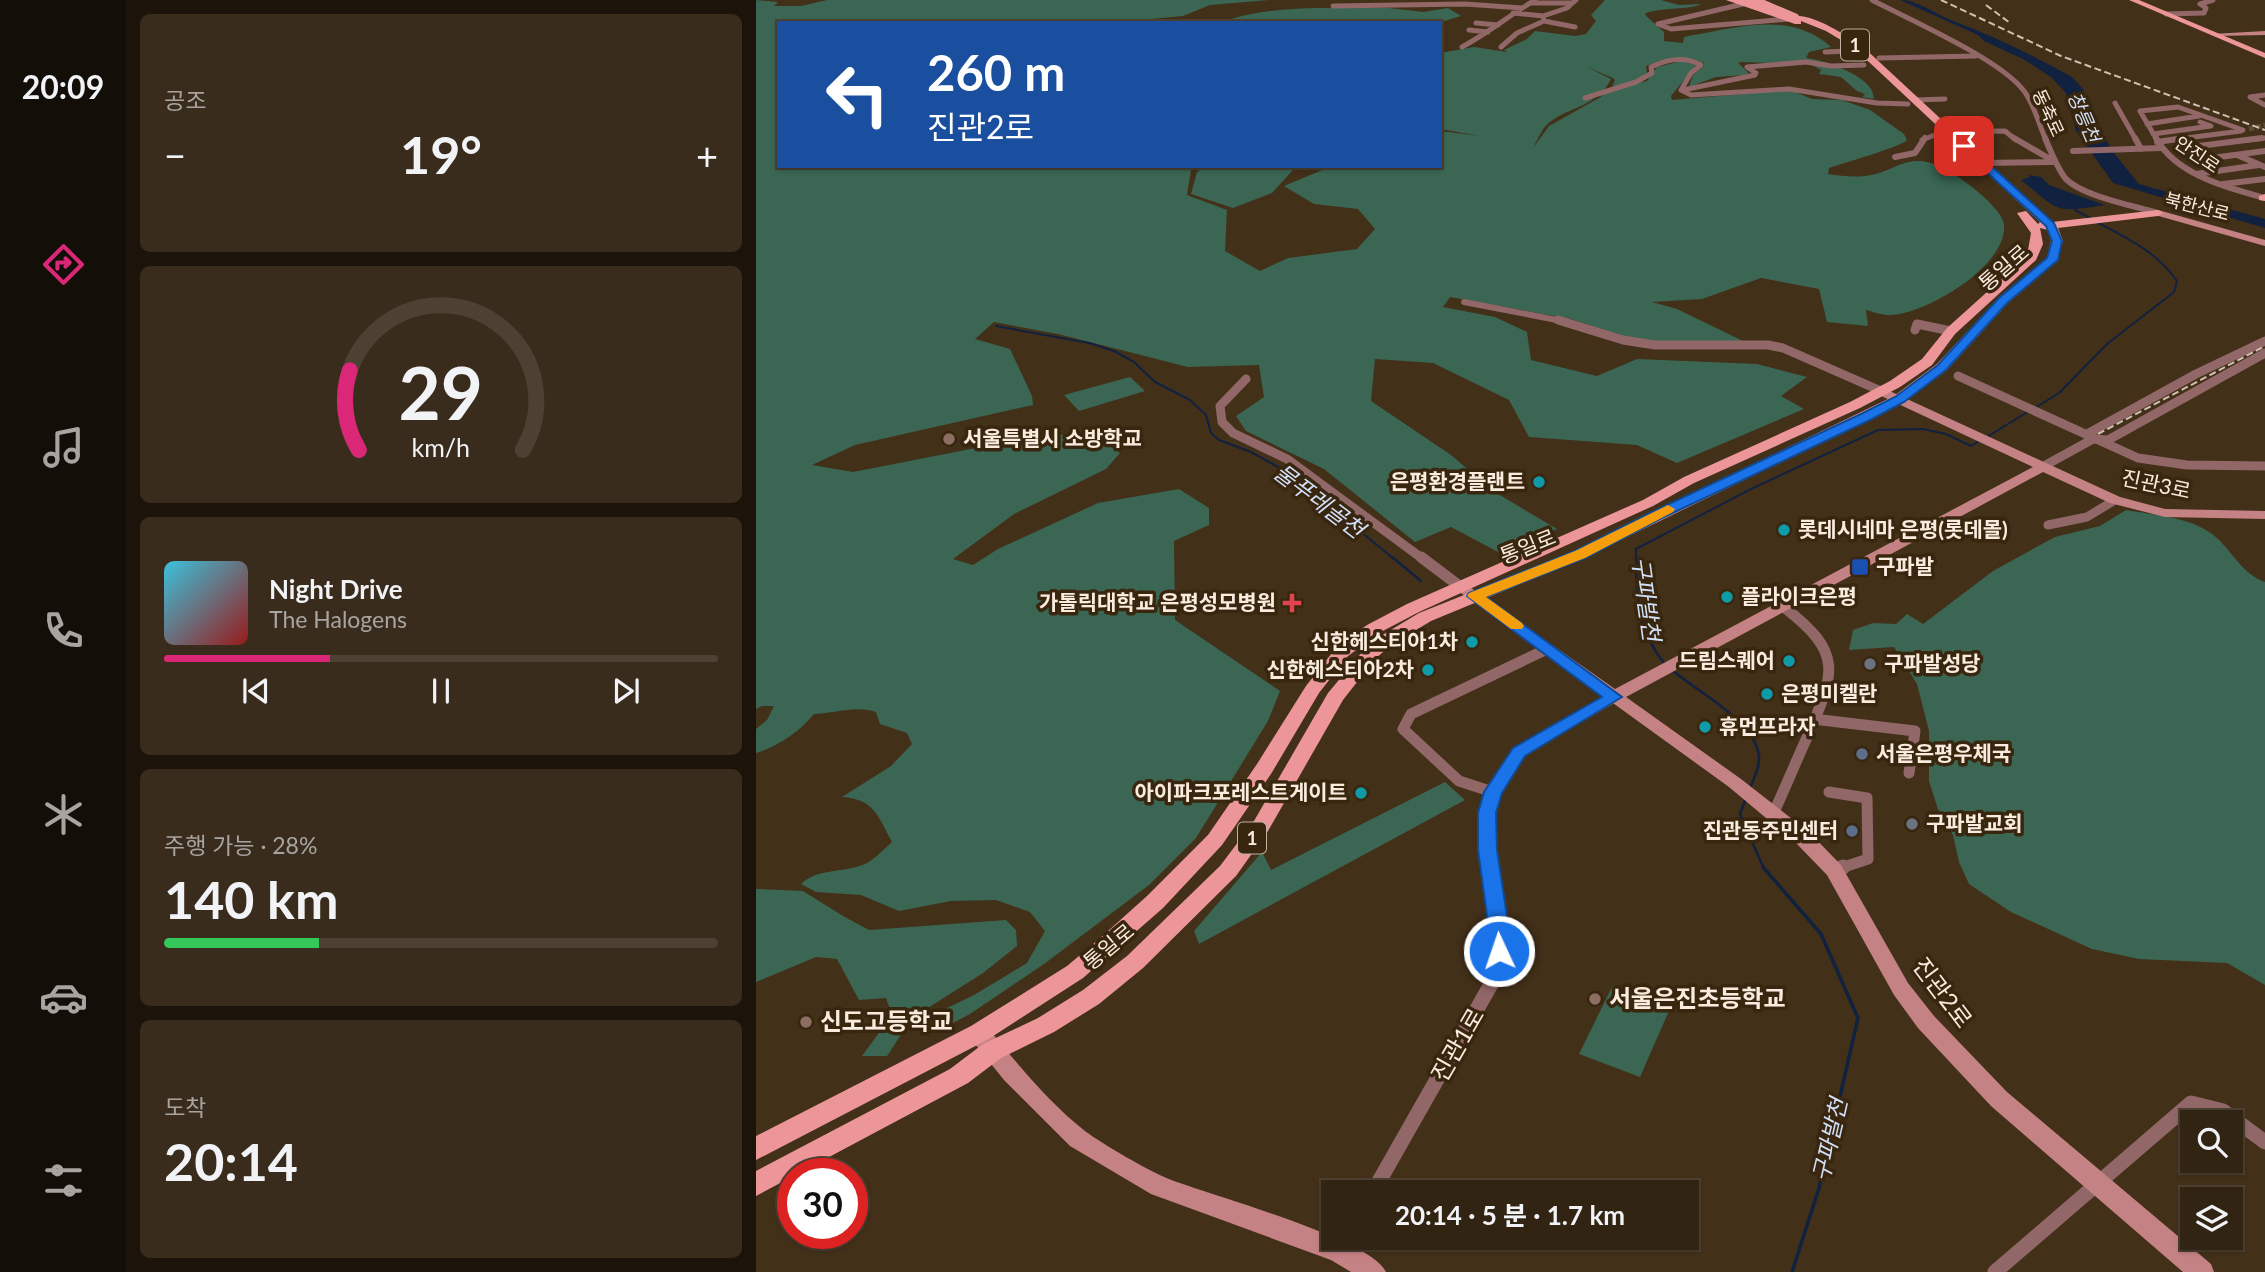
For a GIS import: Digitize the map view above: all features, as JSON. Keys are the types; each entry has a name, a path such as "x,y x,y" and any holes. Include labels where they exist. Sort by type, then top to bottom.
{"main road":[{"path":"1730,0 1757,0"},
{"name":"통일로","path":"756,1149 986,1042 1046,1025 1091,997 1135,962 1227,871 1261,826 1335,697 1369,655 1385,641 1469,592 1881,391 1927,362 1951,331 2032,258 2038,245 2035,225 1944,132 1837,37 1757,0"},
{"name":"통일로","path":"1757,0 1843,37 1857,46 1901,85 1912,102"},
{"path":"1767,0 1789,15 1832,37 1889,85"},
{"path":"2133,0 2265,56"},
{"path":"1745,1 1769,12 1839,30 1879,58 1901,85"},
{"name":"통일로","path":"756,1184 959,1076 986,1042 1075,972 1154,902 1193,863 1233,816 1312,690 1342,652 1373,629 1413,608 1580,554 1899,399 1942,367 2003,301 2052,260 2057,241 2051,225 1944,132"},
{"name":"북한산로","path":"2035,225 2158,213"}],"street":[{"name":"동축로","path":"1872,0 1978,56 2008,75 2025,92 2055,162 2062,174 2074,185 2158,213"},
{"path":"2166,14 2204,13 2206,8 2200,4 2213,0"},
{"path":"1462,47 1533,1 1574,1"},
{"path":"1501,47 1517,33 1567,8 1574,1"},
{"path":"1745,1 1658,24 1671,29 1789,15"},
{"path":"1333,6 1465,4 1522,8"},
{"path":"1513,13 1575,27"},
{"path":"1476,23 1498,25"},
{"path":"1469,30 1488,32"},
{"path":"2216,34 2265,33"},
{"path":"1825,52 1850,51"},
{"path":"1879,58 1978,56"},
{"path":"1585,98 1599,90 1638,83 1652,72 1651,67 1658,63 1690,59 1701,65 1691,73 1681,90"},
{"path":"1681,90 1755,75 1756,73 1747,67 1806,62 1830,66 1864,65"},
{"path":"1681,90 1691,94 1713,95 1789,89 1877,103 1945,99"},
{"path":"2265,95 2250,97 2265,105"},
{"path":"2115,103 2141,149"},
{"path":"2075,151 2141,149 2246,129 2178,107 2140,111 2159,145"},
{"path":"2147,124 2202,115"},
{"path":"2153,134 2211,125 2188,117"},
{"path":"1895,157 1915,153 1918,143 1928,135 1944,132 2005,131 2020,144 2055,162"},
{"path":"2196,137 2264,165"},
{"path":"2212,158 2191,147 2265,138"},
{"name":"안진로","path":"2159,145 2196,174 2217,185 2264,198"},
{"path":"2200,160 2265,151"},
{"path":"1982,163 2055,162"},
{"path":"2196,174 2264,165"},
{"path":"2217,185 2265,179"},
{"name":"북한산로","path":"2158,213 2265,243"},
{"path":"1464,302 1567,322 1623,340 1656,345 1768,345 1783,348 1899,399"},
{"path":"1915,330 1917,324 1951,331"},
{"name":"진관3로","path":"2093,439 2090,433 2196,374 2265,341"},
{"name":"진관3로","path":"2044,466 2093,439 2108,440 2265,353"},
{"name":"진관3로","path":"1958,376 2138,458 2166,463 2265,466"},
{"path":"1246,379 1220,407 1222,422 1233,433 1287,459 1614,697 1785,608 2044,466"},
{"name":"진관3로","path":"1899,399 2115,500 2184,515 2265,515"},
{"path":"2048,525 2087,517 2115,500"},
{"path":"1768,808 1829,686 1827,652 1815,635 1785,608"},
{"path":"1493,792 1459,781 1403,729 1411,714 1547,649"},
{"name":"진관2로","path":"1614,697 1768,808 1834,870 1902,989 1926,1022 1999,1099 2203,1272"},
{"name":"진관1로","path":"1380,1180 1494,979 1499,951 1498,923 1487,837 1487,813 1493,792 1519,752 1614,697"},
{"path":"1813,719 1915,731 1909,773"},
{"path":"1829,792 1867,798 1868,859 1834,870"},
{"path":"986,1042 1078,1139 1159,1186 1321,1237"},
{"path":"1995,1272 2096,1182 2191,1103 2224,1111 2265,1142"},
{"path":"1350,1250 1374,1272"}],"green space":[{"path":"756,0 778,2 774,6 801,6 827,0 1269,0 1210,5 1183,16 1140,21 777,21 777,168 1194,168 1191,170 1187,195 1227,210 1225,251 1260,271 1288,258 1357,249 1375,229 1358,209 1314,204 1284,186 1327,168 1442,168 1442,131 1480,136 1442,129 1442,53 1474,47 1507,52 1504,50 1527,39 1535,31 1575,36 1586,34 1596,21 1591,15 1605,0 1661,0 1679,5 1701,4 1646,13 1645,15 1664,32 1664,41 1683,43 1684,37 1765,24 1799,29 1816,36 1831,47 1809,52 1806,58 1832,64 1851,73 1866,83 1874,99 1862,97 1865,94 1857,91 1841,77 1819,74 1821,70 1810,64 1741,62 1738,63 1749,73 1746,75 1716,77 1689,87 1693,75 1704,63 1682,58 1660,61 1646,66 1647,74 1630,84 1612,87 1615,80 1613,78 1587,67 1611,79 1605,89 1588,103 1551,121 1533,148 1549,126 1599,98 1611,89 1647,81 1657,67 1682,61 1696,65 1671,96 1672,100 1790,90 1812,99 1842,100 1870,110 1904,134 1907,140 1883,151 1829,168 1828,174 1865,176 1912,161 1930,163 1942,167 1968,184 1996,209 2004,224 2002,240 1993,256 1963,284 1925,306 1907,312 1889,315 1866,310 1868,326 1827,322 1819,289 1761,278 1702,299 1652,302 1677,309 1745,342 1656,342 1626,337 1571,319 1450,297 1443,307 1495,317 1527,332 1531,360 1597,376 1637,359 1757,364 1807,377 1781,396 1804,409 1677,463 1637,445 1529,437 1509,400 1433,363 1375,359 1371,401 1451,455 1493,491 1557,529 1500,553 1451,527 1415,542 1324,469 1246,431 1236,416 1264,397 1259,365 1188,367 1058,334 994,322 975,339 1010,349 1032,396 1033,405 855,445 812,465 853,472 1047,434 1096,437 1120,453 1106,469 1014,514 953,559 973,565 998,549 1098,503 1179,489 1209,508 1209,525 1174,541 1175,620 1280,691 1268,721 1196,838 1149,885 1044,964 970,1014 935,1032 935,1014 974,995 1027,963 1045,931 1030,912 996,900 951,901 899,911 861,895 816,892 801,884 815,875 865,864 892,842 874,810 861,801 842,797 891,766 912,744 907,733 880,724 876,712 854,709 814,714 788,738 756,753 756,729 767,720 774,706 756,709"},
{"path":"1389,8 1423,12 1448,8 1461,16 1442,22 1226,21 1260,12"},
{"path":"1203,168 1298,168 1272,193 1233,208 1191,194 1197,172"},
{"path":"1130,377 1145,391 1079,411 1064,395"},
{"path":"2126,510 2171,518 2203,528 2219,540 2249,573 2265,582 2265,985 2227,963 2139,959 2092,949 2011,912 1969,884 1959,862 1953,835 1938,809 1929,781 1929,731 1917,684 1894,647 1849,650 1853,630 1873,623 1896,624 1907,614 1923,624 1993,571 2055,537 2100,526"},
{"path":"1445,782 1465,800 1199,944 1194,931 1262,852 1271,870"},
{"path":"756,889 803,891 869,930 1006,920 1016,930 1017,946 983,973 912,1018 887,1056 862,1056 892,1015 886,998 859,1000 837,959 816,957 756,982"},
{"path":"1613,985 1672,1004 1640,1077 1579,1054"}],"water":[{"name":"창릉천","path":"1900,0 1920,5 1997,39 2072,77 2083,89 2098,126 2114,153 2139,184 2265,219 2265,228 2113,183 2076,131 2066,93 2051,77 2023,59 1984,41 1978,35"},
{"path":"2028,175 2041,177 2049,185 2105,205 2076,209 2058,208 2021,180 2030,177"}],"waterway":[{"name":"구파발천","path":"2075,210 2092,219"},
{"name":"구파발천","path":"2035,408 2059,393 2107,344 2174,292 2177,281 2160,262 2141,247 2097,222"},
{"name":"물푸레골천","path":"996,326 1089,343 1114,351 1134,362 1155,382 1190,400 1206,415 1211,433 1219,440 1251,452 1289,473 1394,559"},
{"name":"구파발천","path":"1987,437 2029,411"},
{"name":"구파발천","path":"1636,557 1636,549 1751,489 1878,430 1923,429 1946,434 1971,446 1981,440"},
{"name":"물푸레골천","path":"1392,557 1421,581"},
{"name":"구파발천","path":"1636,557 1638,600 1644,627 1665,664"},
{"name":"구파발천","path":"1673,671 1737,719 1755,743 1759,756 1758,768 1750,788"},
{"name":"구파발천","path":"1746,798 1740,814 1763,867"},
{"name":"구파발천","path":"1763,867 1821,934 1858,1018 1819,1188 1792,1272"}],"tunnel":[{"path":"2249,129 2265,125"}],"railway":[{"path":"1941,0 2061,56 2265,130"},
{"path":"1986,5 2010,23"},
{"path":"2098,434 2265,346"}],"slow traffic":[{"path":"1516,626 1475,596 1556,565 1668,509"}],"place":[{"name":"서울특별시 소방학교","path":"949,439"},
{"name":"은평환경플랜트","path":"1539,482"},
{"name":"롯데시네마 은평(롯데몰)","path":"1784,530"},
{"name":"구파발","path":"1860,567"},
{"name":"플라이크은평","path":"1727,597"},
{"name":"가톨릭대학교 은평성모병원","path":"1292,603"},
{"name":"신한헤스티아1차","path":"1472,642"},
{"name":"드림스퀘어","path":"1789,661"},
{"name":"구파발성당","path":"1870,664"},
{"name":"신한헤스티아2차","path":"1428,670"},
{"name":"은평미켈란","path":"1767,694"},
{"name":"휴먼프라자","path":"1705,727"},
{"name":"서울은평우체국","path":"1862,754"},
{"name":"아이파크포레스트게이트","path":"1361,793"},
{"name":"구파발교회","path":"1912,824"},
{"name":"진관동주민센터","path":"1852,831"},
{"name":"서울은진초등학교","path":"1595,999"},
{"name":"신도고등학교","path":"806,1022"}],"route":[{"path":"1499,951 1498,923 1487,850 1487,813 1493,792 1519,752 1614,697 1475,596 1580,554 1867,416 1913,390 1942,367 2003,301 2052,260 2057,241 2051,225 1964,146"}]}
